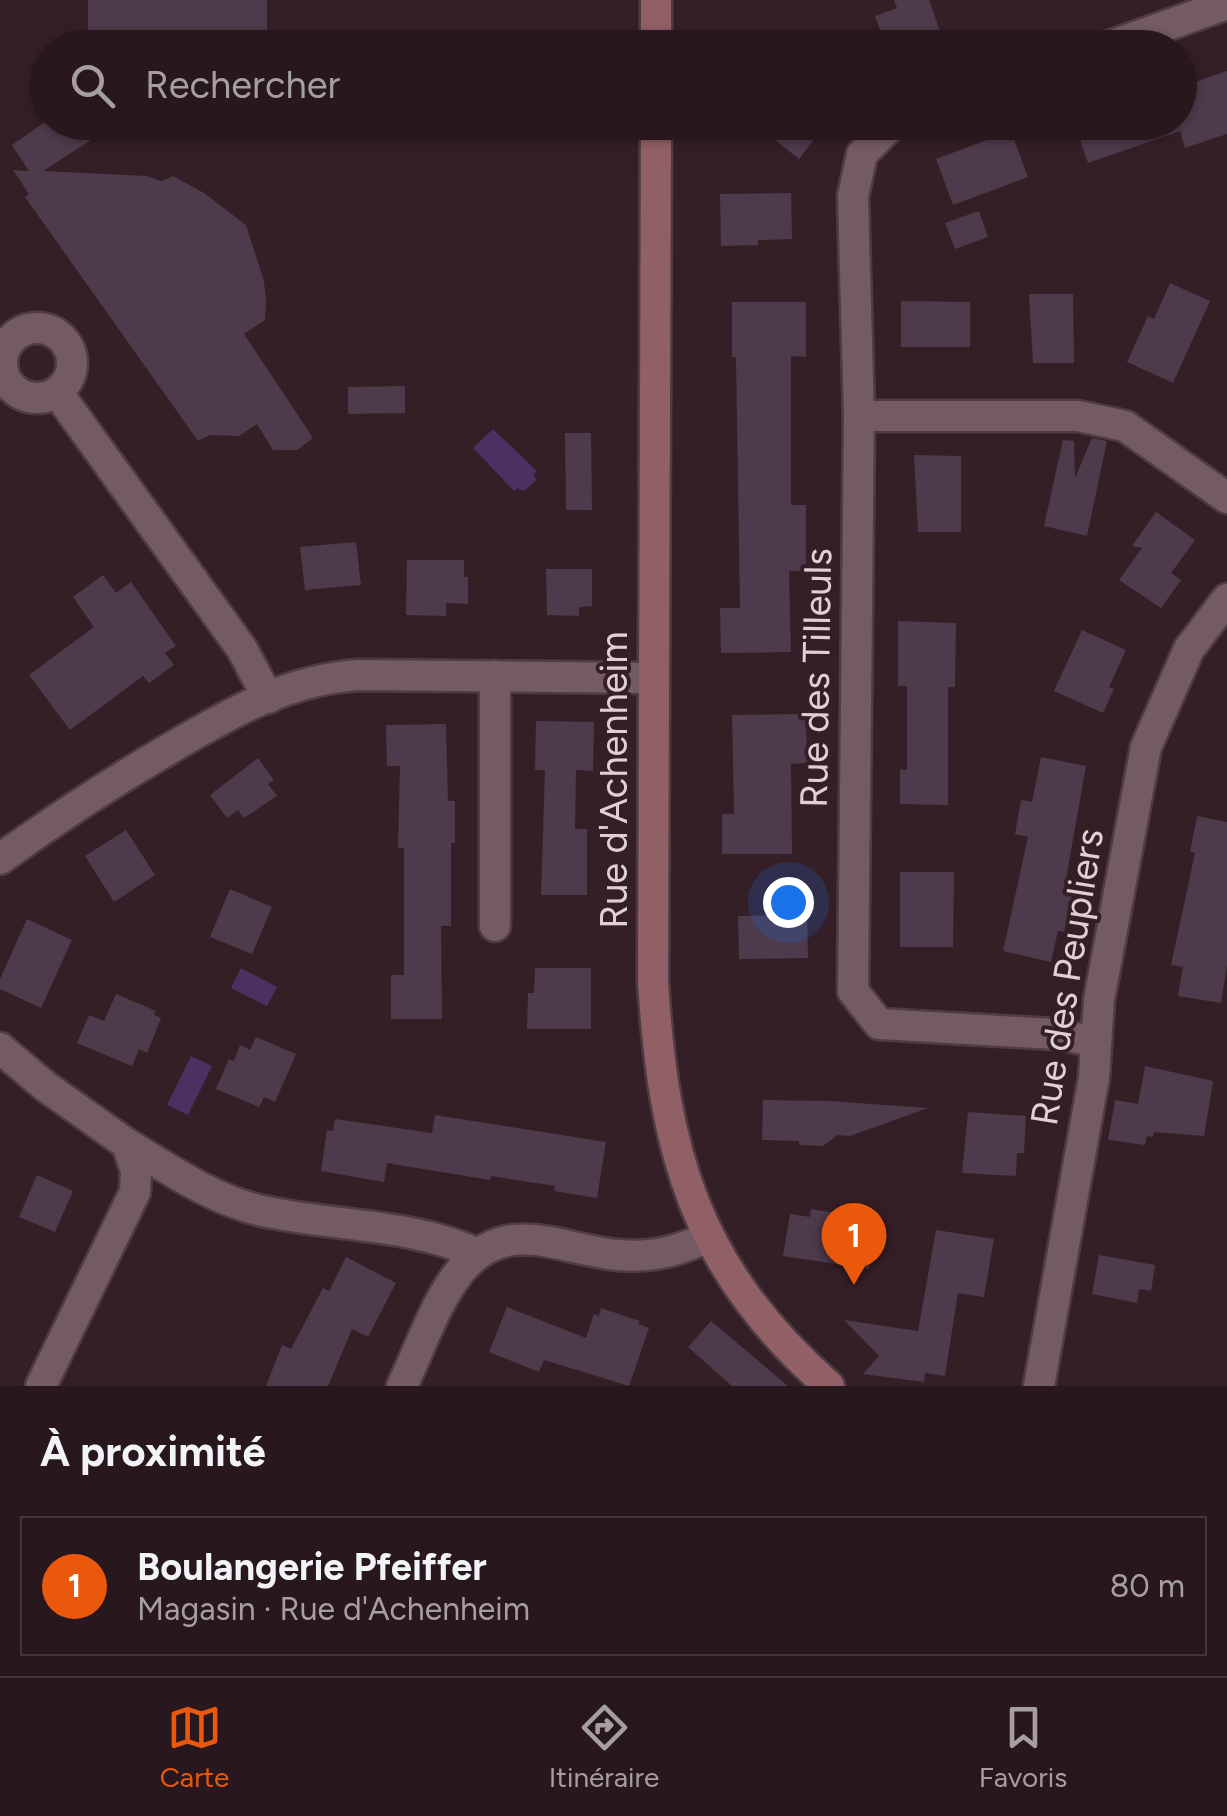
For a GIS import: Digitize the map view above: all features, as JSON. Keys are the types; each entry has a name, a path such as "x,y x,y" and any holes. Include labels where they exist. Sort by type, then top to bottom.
{"main road":[{"path":"656,0 656,30"},
{"name":"Rue d'Achenheim","path":"656,140 653,980 658,1054 680,1161 707,1237 774,1332 829,1386"}],"street":[{"path":"1154,30 1227,4"},
{"name":"Rue des Tilleuls","path":"876,140 862,154 853,196 859,416 853,992 879,1024 1054,1034 1094,1041"},
{"path":"7,325 47,329 63,339 72,354 71,374 58,392 38,399 22,396 8,385 1,366 7,325"},
{"path":"58,392 242,648 268,698"},
{"path":"859,416 1078,416 1126,426 1227,498"},
{"name":"Rue des Peupliers","path":"1039,1386 1094,1077 1094,1041 1146,747 1189,648 1227,599"},
{"path":"494,676 495,926"},
{"path":"0,859 88,796 226,716 295,685 329,677 654,678"},
{"path":"0,1048 45,1086 127,1144 224,1200 260,1210 448,1240 478,1254"},
{"path":"41,1386 135,1192 136,1172 127,1144"},
{"path":"402,1386 460,1272 496,1243 514,1238 619,1256 656,1254 707,1237"}],"shaded area":[{"path":"493,429 537,471 533,475 537,480 524,491 514,491 473,448"},
{"path":"241,968 277,987 267,1006 231,988"},
{"path":"191,1056 212,1066 188,1115 167,1105"}],"building":[{"path":"88,0 267,0 267,30 88,30"},
{"path":"894,0 929,0 940,30 880,30 875,16 897,8"},
{"path":"1227,71 1227,134 1185,148 1183,140 1197,140 1197,81"},
{"path":"30,132 30,140 91,140 43,171 147,176 161,181 173,176 204,193 246,225 264,281 266,302 265,320 244,334 313,438 297,450 273,450 257,424 239,436 210,435 198,441 25,197 29,194 13,170 29,171 12,145"},
{"path":"775,140 813,140 799,159"},
{"path":"987,140 1014,140 1028,177 953,205 936,159"},
{"path":"1080,140 1154,140 1088,163"},
{"path":"791,193 792,239 721,246 720,194"},
{"path":"979,211 988,237 955,249 945,223"},
{"path":"1170,283 1210,301 1173,383 1127,362 1148,316 1154,319"},
{"path":"1029,294 1073,294 1074,363 1033,363"},
{"path":"901,301 970,302 970,347 901,347"},
{"path":"732,302 806,302 806,357 791,356 791,505 806,505 806,571 789,571 791,652 721,653 720,608 740,608"},
{"path":"405,386 405,413 348,414 348,387"},
{"path":"565,433 591,433 592,510 566,510"},
{"path":"1092,438 1107,441 1087,536 1044,526 1063,440 1074,441 1075,478"},
{"path":"914,455 961,456 961,532 918,532"},
{"path":"1156,512 1195,540 1171,573 1181,580 1161,608 1119,580 1142,548 1132,546"},
{"path":"356,542 361,585 305,590 300,547"},
{"path":"407,560 464,560 468,604 446,603 446,616 406,615"},
{"path":"546,569 592,569 592,606 579,607 579,616 547,615"},
{"path":"103,575 116,593 131,582 176,646 165,653 174,665 149,683 143,676 70,730 29,675 94,627 73,597"},
{"path":"898,621 956,623 955,687 948,687 948,805 900,804 900,769 907,770 907,686 898,686"},
{"path":"1082,630 1126,650 1109,687 1114,689 1103,713 1054,691"},
{"path":"806,714 807,763 791,764 792,854 722,854 722,814 734,814 732,715"},
{"path":"536,721 594,722 593,771 576,770 575,829 587,829 587,895 541,895 545,770 535,770"},
{"path":"446,724 448,801 455,801 455,843 451,843 451,926 441,926 442,1019 391,1019 391,975 404,975 404,848 398,848 400,766 387,766 386,725"},
{"path":"1041,757 1086,766 1064,890 1073,892 1064,932 1058,931 1051,962 1003,951 1028,837 1015,834 1021,800 1032,802"},
{"path":"258,758 274,780 268,784 277,796 244,818 238,810 227,818 210,795"},
{"path":"1197,816 1227,822 1227,966 1221,1003 1178,996 1183,967 1171,965 1195,853 1190,852"},
{"path":"126,830 155,875 114,902 85,856"},
{"path":"900,872 954,872 953,947 900,947"},
{"path":"230,889 272,907 252,954 210,937"},
{"path":"807,915 808,958 739,959 738,916"},
{"path":"27,919 72,940 41,1008 0,989 0,979"},
{"path":"535,968 591,968 591,1029 527,1029 528,993 534,993"},
{"path":"116,994 156,1011 154,1015 161,1018 147,1053 139,1049 132,1066 77,1043 89,1015 104,1021"},
{"path":"256,1037 296,1054 275,1102 264,1097 259,1107 216,1089 229,1059 234,1061 240,1045 250,1050"},
{"path":"1145,1066 1213,1081 1204,1136 1154,1132 1153,1137 1147,1136 1145,1145 1108,1140 1115,1100 1138,1104"},
{"path":"763,1100 928,1108 850,1136 838,1135 823,1146 799,1145 799,1141 762,1140"},
{"path":"968,1112 1026,1116 1024,1153 1017,1153 1016,1176 962,1173"},
{"path":"435,1115 606,1142 597,1198 554,1191 555,1186 387,1163 384,1182 321,1171 327,1130 333,1131 335,1119 432,1133"},
{"path":"37,1175 73,1191 55,1232 19,1217"},
{"path":"811,1209 877,1220 869,1269 783,1256 790,1214 810,1217"},
{"path":"936,1230 994,1239 984,1297 958,1293 945,1376 925,1373 924,1382 863,1374 879,1356 844,1320 918,1331"},
{"path":"1099,1255 1155,1265 1151,1291 1139,1289 1137,1303 1092,1294"},
{"path":"346,1257 396,1283 368,1337 352,1329 328,1386 266,1386 282,1345 291,1349 323,1288 329,1291"},
{"path":"507,1307 586,1338 594,1314 599,1316 601,1308 640,1321 638,1324 649,1328 629,1386 544,1360 539,1372 489,1352"},
{"path":"711,1321 788,1386 732,1386 688,1347"}],"place":[{"name":"Boulangerie Pfeiffer","path":"854,1285"}]}
